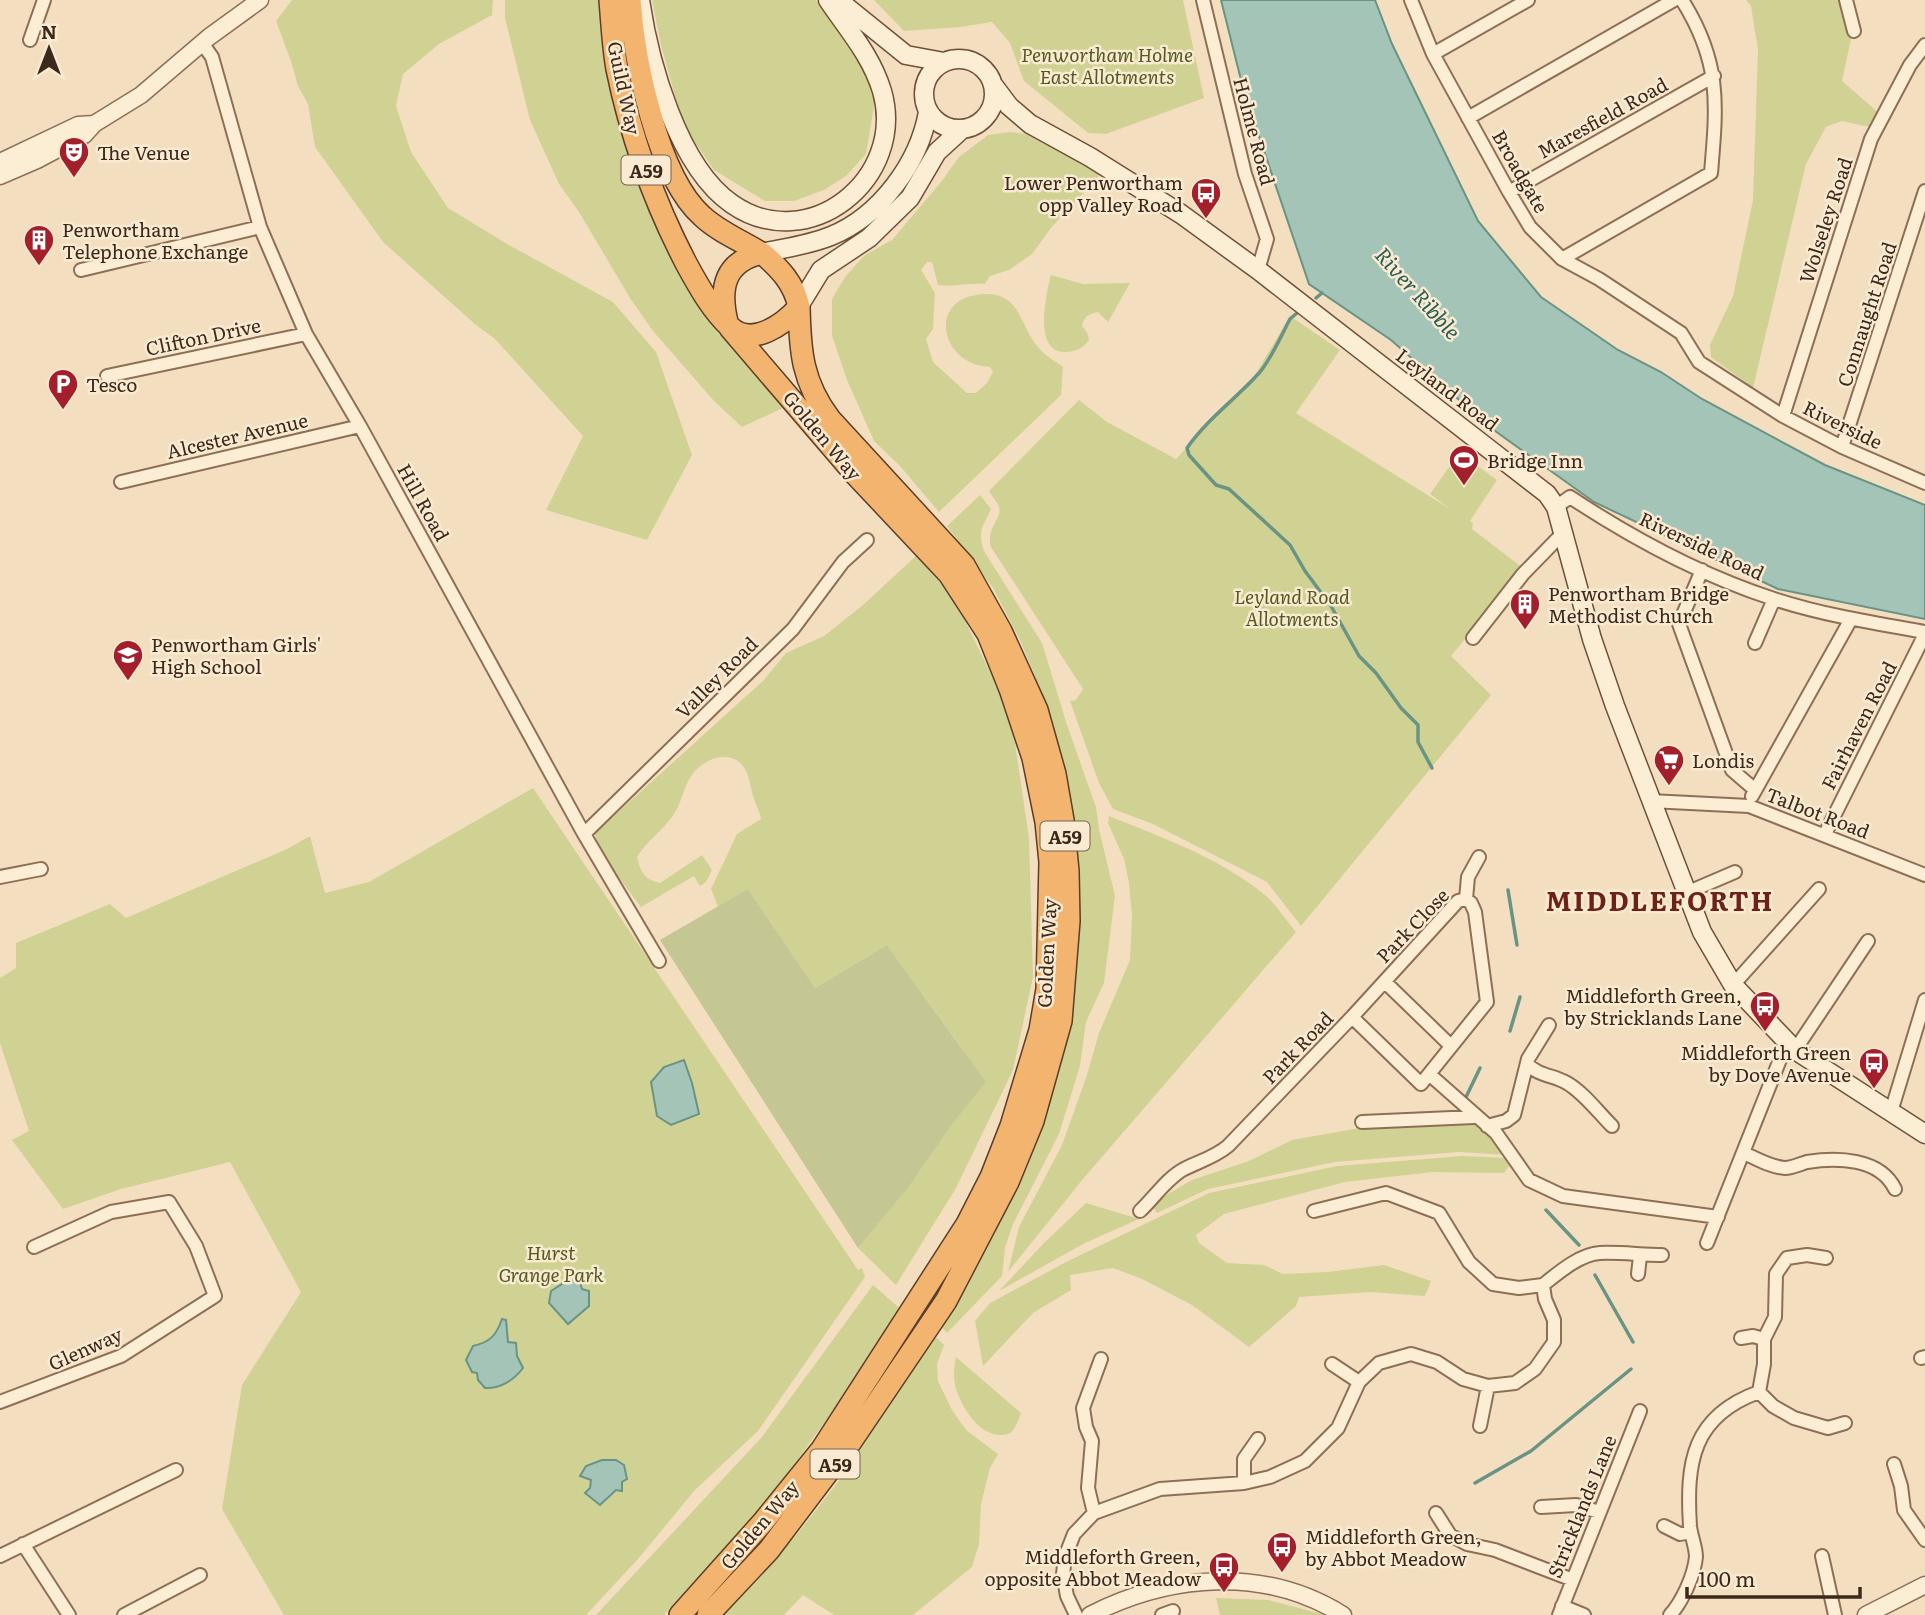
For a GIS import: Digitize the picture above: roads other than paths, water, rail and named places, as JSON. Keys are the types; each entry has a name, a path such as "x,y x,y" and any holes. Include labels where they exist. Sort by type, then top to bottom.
{"highway":[{"name":"Guild Way","path":"610,0 617,67 632,128 664,221 703,294 729,325"},
{"name":"Guild Way","path":"630,0 639,70 666,161 689,201 702,216 762,253"},
{"path":"762,253 741,262 724,282 722,292 729,325 745,333 771,331 791,316 799,306"},
{"name":"A59","path":"762,253 790,282 799,306"},
{"name":"Golden Way","path":"708,1615 769,1550 850,1443 946,1301 1002,1194 1033,1121 1061,1021 1069,922 1063,820 1055,774 1037,710 1001,631 964,565 817,402 802,362 799,306"},
{"name":"Golden Way","path":"680,1615 763,1522 822,1449 967,1224 1012,1126 1040,1030 1048,978 1050,862 1046,822 1032,758 988,634 949,574 854,473 729,325"}],"main road":[{"path":"640,0 659,80 694,166 709,185 731,204 752,216 774,220 810,218 839,205 869,176 882,151 886,116 883,93 863,48 828,0"},
{"path":"799,306 821,270 869,238 910,198 937,152 961,130 980,123 993,107 994,86 984,68 975,62 954,59 943,62 906,55 838,0"},
{"path":"906,55 926,105 942,125 961,130"},
{"path":"762,253 832,235 850,226 868,212 905,173 925,131 926,80 943,62"},
{"name":"Leyland Road","path":"994,86 1009,106 1030,124 1072,146 1181,214 1536,483 1556,507 1592,639 1686,893 1702,932 1733,985 1791,1046 1924,1133"},
{"name":"Leyland Road","path":"980,123 1030,124"}],"street":[{"path":"30,40 44,0"},
{"path":"0,176 84,135 94,124 141,95 202,43 260,0"},
{"name":"Holme Road","path":"1203,0 1245,174 1267,239 1258,271"},
{"name":"Broadgate","path":"1410,0 1433,54 1530,227 1562,259 1599,279 1681,333 1699,362 1747,393"},
{"path":"1433,54 1528,0"},
{"path":"1468,118 1674,0"},
{"path":"1562,259 1712,173 1716,114 1714,76 1694,20 1682,0"},
{"path":"1846,0 1854,31"},
{"name":"Hill Road","path":"202,43 212,57 260,227 306,334 360,426 584,834 659,961"},
{"name":"Wolseley Road","path":"1783,416 1871,139 1910,65 1925,45"},
{"name":"Maresfield Road","path":"1509,192 1714,76"},
{"path":"0,162 78,125 94,124"},
{"name":"Connaught Road","path":"1842,447 1925,191"},
{"path":"81,270 260,227"},
{"name":"Clifton Drive","path":"107,376 306,334"},
{"name":"Riverside","path":"1747,393 1783,416 1842,447 1925,483"},
{"name":"Alcester Avenue","path":"121,482 360,426"},
{"name":"Riverside Road","path":"1556,507 1570,497 1613,524 1702,570 1774,599 1851,619 1925,633"},
{"path":"1473,638 1523,574 1563,533"},
{"name":"Valley Road","path":"584,834 793,629 843,562 867,540"},
{"path":"1702,570 1679,624 1732,770 1754,789"},
{"path":"1755,643 1774,599"},
{"path":"1749,806 1754,789 1851,619"},
{"name":"Fairhaven Road","path":"1825,834 1925,633"},
{"name":"Talbot Road","path":"1650,801 1749,806 1925,875"},
{"path":"1466,899 1468,877 1479,857"},
{"path":"0,877 41,869"},
{"path":"1686,893 1735,872"},
{"path":"1733,985 1819,889"},
{"name":"Park Close","path":"1352,1017 1458,901 1466,899 1475,912 1487,1002 1429,1074"},
{"path":"1707,1243 1791,1046 1868,941"},
{"path":"1385,982 1451,1046"},
{"path":"1891,1112 1925,1000"},
{"name":"Park Road","path":"1140,1211 1183,1169 1217,1155 1228,1146 1352,1017 1421,1084 1429,1074"},
{"path":"1487,1126 1506,1121 1514,1115 1527,1063 1549,1025"},
{"path":"1527,1063 1542,1075 1571,1086 1612,1126"},
{"path":"1429,1074 1474,1117 1496,1133 1529,1180 1563,1196 1718,1217"},
{"path":"1362,1122 1474,1117"},
{"path":"1744,1153 1770,1165 1787,1168 1828,1159 1878,1168 1889,1177 1895,1189"},
{"path":"1314,1211 1386,1193 1439,1213 1469,1262 1493,1284 1519,1288 1543,1286 1558,1273 1598,1253 1661,1255"},
{"name":"Glenway","path":"0,1402 121,1356 215,1296 196,1245 169,1202 111,1212 34,1247"},
{"path":"1759,1392 1764,1339 1775,1317 1776,1274 1787,1258 1807,1255 1826,1258"},
{"path":"1638,1274 1640,1256"},
{"path":"1076,1615 1067,1596 1063,1574 1065,1557 1074,1534 1094,1513 1160,1489 1244,1483 1270,1477 1306,1461 1338,1428 1359,1382 1380,1363 1411,1354 1437,1362 1463,1378 1488,1386 1515,1383 1535,1369 1554,1342 1554,1320 1543,1286"},
{"path":"1741,1338 1753,1336 1764,1339"},
{"path":"1094,1513 1088,1488 1092,1441 1086,1427 1083,1408 1101,1359"},
{"path":"1332,1364 1359,1382"},
{"path":"1480,1426 1488,1386"},
{"path":"1759,1392 1773,1406 1794,1418 1828,1428 1844,1423"},
{"path":"1671,1615 1690,1579 1696,1556 1689,1502 1691,1467 1700,1436 1726,1408 1759,1392"},
{"name":"Stricklands Lane","path":"1561,1611 1640,1411"},
{"path":"1244,1483 1244,1459 1258,1439"},
{"path":"1894,1464 1901,1486 1904,1510 1925,1540"},
{"path":"0,1556 176,1470"},
{"path":"1541,1507 1576,1505 1600,1512"},
{"path":"1436,1513 1450,1535 1467,1544 1495,1550 1573,1580"},
{"path":"1664,1526 1680,1534 1691,1532"},
{"path":"23,1544 69,1615"},
{"path":"1822,1556 1835,1615"},
{"path":"124,1615 200,1575"},
{"path":"1090,1615 1116,1601 1171,1584 1211,1581 1251,1583 1290,1590 1327,1605 1343,1615"},
{"path":"1866,1615 1925,1585"},
{"path":"1561,1611 1584,1615"}],"water":[{"name":"River Ribble","path":"1221,0 1375,0 1392,44 1478,221 1541,297 1618,350 1661,372 1702,399 1825,465 1925,505 1925,619 1778,589 1594,502 1491,428 1391,340 1309,284 1244,92"},
{"path":"684,1060 699,1114 671,1125 657,1116 651,1082 664,1067"},
{"path":"574,1280 580,1282 582,1289 589,1291 589,1306 568,1324 549,1303 551,1291"},
{"path":"502,1319 506,1320 508,1342 516,1343 517,1356 523,1368 506,1383 485,1388 466,1360 473,1346 495,1334"},
{"path":"602,1460 616,1460 624,1465 627,1479 622,1482 622,1491 616,1490 600,1505 585,1493 590,1488 591,1480 580,1476 586,1466"}],"waterway":[{"path":"1316,298 1322,293"},
{"path":"1297,313 1290,319 1260,372 1195,437 1187,448 1189,455 1216,485 1229,489 1290,545 1331,606 1359,656 1418,725 1418,742 1432,768"},
{"path":"1508,890 1517,945"},
{"path":"1510,1031 1520,997"},
{"path":"1466,1097 1480,1068"},
{"path":"1546,1210 1579,1245"},
{"path":"1595,1275 1633,1342"},
{"path":"1475,1483 1531,1451 1631,1369"}],"place":[{"name":"The Venue","path":"74,179"},
{"name":"Lower Penwortham opp Valley Road","path":"1206,220"},
{"name":"Penwortham Telephone Exchange","path":"39,267"},
{"name":"Tesco","path":"63,411"},
{"name":"Bridge Inn","path":"1464,487"},
{"name":"Penwortham Bridge Methodist Church","path":"1525,631"},
{"name":"Penwortham Girls' High School","path":"128,682"},
{"name":"Londis","path":"1669,787"},
{"name":"Middleforth Green, by Stricklands Lane","path":"1765,1033"},
{"name":"Middleforth Green by Dove Avenue","path":"1874,1090"},
{"name":"Middleforth Green, by Abbot Meadow","path":"1282,1574"},
{"name":"Middleforth Green, opposite Abbot Meadow","path":"1224,1594"}],"district":[{"name":"MIDDLEFORTH","path":"1660,899"}],"park label":[{"name":"Penwortham Holme East Allotments","path":"1107,65"},
{"name":"Leyland Road Allotments","path":"1292,607"},
{"name":"Hurst Grange Park","path":"551,1263"}]}
